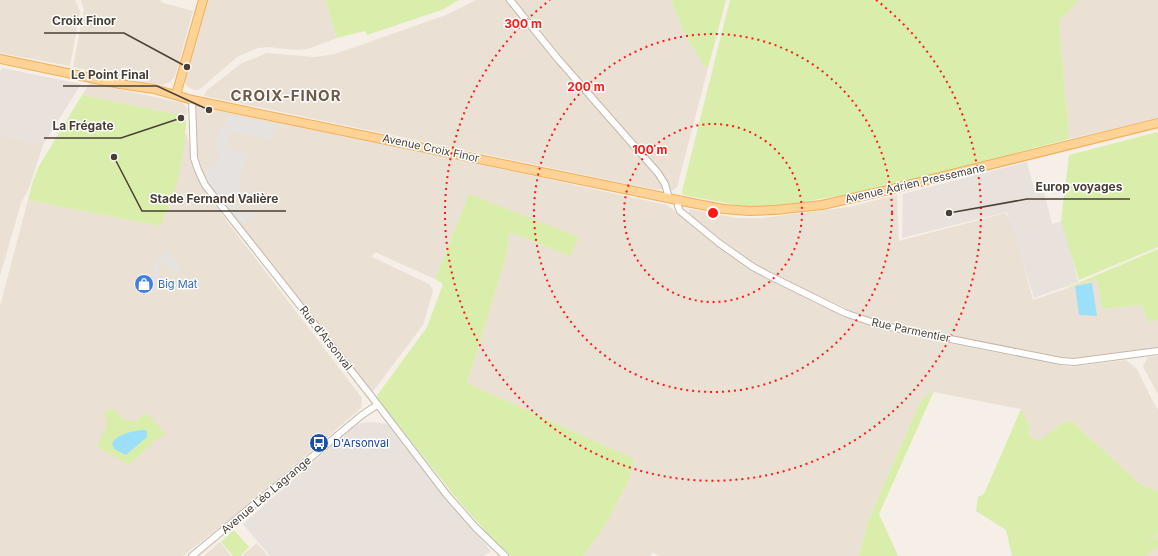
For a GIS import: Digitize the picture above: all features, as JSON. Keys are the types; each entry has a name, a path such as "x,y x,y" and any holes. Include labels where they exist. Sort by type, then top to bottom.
{"main road":[{"path":"176,95 202,0"},
{"name":"Avenue Croix Finor","path":"0,59 120,84 154,89 192,100 669,198"},
{"name":"Avenue Adrien Pressemane","path":"669,198 724,209 749,211 774,210 822,204 884,192 1158,123"}],"street":[{"path":"510,0 558,59 658,173 665,184 669,198"},
{"name":"Rue d'Arsonval","path":"192,100 194,158 205,185 447,495 476,528 505,556"},
{"name":"Rue Parmentier","path":"679,200 679,208 684,215 719,243 753,267 845,313 880,326 1061,361 1074,362 1158,351"},
{"name":"Avenue Léo Lagrange","path":"192,556 362,415 377,405"}],"shaded area":[{"path":"0,0 75,0 80,11 70,66 0,53"},
{"path":"81,0 160,0 163,3 193,11 175,76 170,82 162,85 73,67 84,10"},
{"path":"207,0 325,0 337,38 307,49 295,50 269,47 258,48 237,57 200,89 191,89 185,84 184,79"},
{"path":"476,0 671,0 683,31 704,66 708,68 677,187 674,190 653,189 204,96 206,91 242,63 267,53 314,57 335,54 446,15"},
{"path":"1077,0 1158,0 1158,118 1069,139 1059,21 1077,3"},
{"path":"2,68 81,84 43,145 0,135 0,72"},
{"path":"90,83 182,103 188,108 186,116 82,95"},
{"path":"197,107 330,132 667,205 721,249 755,272 826,308 883,330 1070,367 1126,360 1137,369 1155,406 1158,409 1158,492 1139,483 1074,423 1066,421 1039,442 1030,437 1028,423 1021,409 934,392 921,400 868,521 859,556 660,556 653,552 650,556 583,556 605,526 628,482 635,459 467,383 504,264 510,232 570,256 469,194 435,279 375,252 372,257 429,284 433,291 423,325 371,392 208,184 196,156"},
{"path":"228,115 276,125 273,140 230,132 227,148 247,152 237,199 233,198 242,211 246,209 250,213 253,211 257,216 240,225 208,184 205,176 208,166 216,168 220,151 215,149 220,126 225,127"},
{"path":"186,132 195,170 207,195 362,398 361,408 249,504 183,556 0,556 0,306 28,200 160,226 172,200"},
{"path":"0,135 43,145 29,188 21,203 0,276"},
{"path":"1027,162 1035,193 1044,193 1052,224 1063,221 1078,282 1034,298 1007,212 902,238 903,194"},
{"path":"897,195 899,241 1006,213 1013,227 1033,300 1098,278 1102,309 1141,305 1149,321 1158,320 1158,349 1066,360 878,323 757,266 688,214 690,209 738,218 762,218 849,207"},
{"path":"167,250 182,268 175,273 163,260 161,262 154,293 149,293 156,260"},
{"path":"1158,356 1158,395 1143,366 1148,357"},
{"path":"371,422 387,424 491,551 483,556 270,556 243,524 356,424"},
{"path":"1158,533 1158,556 1128,556"},
{"path":"220,542 231,556 203,556 205,555"},
{"path":"257,543 268,556 242,556"}],"green space":[{"path":"325,0 459,0 444,9 367,35 365,31 337,38"},
{"path":"671,0 726,0 708,68 704,66 683,31"},
{"path":"730,0 1077,0 1077,3 1059,21 1069,139 869,191 775,206 754,208 683,195 682,191"},
{"path":"82,95 186,116 184,147 178,180 171,203 160,226 28,200 39,166"},
{"path":"1158,132 1158,247 1079,280 1061,221 1069,155"},
{"path":"469,194 579,237 570,256 510,232 504,264 467,383 635,459 628,482 605,526 583,556 510,556 495,542 457,499 376,397 427,327 443,284 435,279"},
{"path":"1158,249 1158,320 1149,322 1141,305 1102,309 1097,279 1064,289"},
{"path":"934,391 879,514 898,556 859,556 868,521 921,400"},
{"path":"113,408 124,420 137,421 146,413 166,434 157,439 129,465 97,447 107,425 104,412"},
{"path":"1021,409 1028,423 1030,437 1039,441 1066,421 1074,423 1139,483 1158,492 1158,533 1145,543 1158,536 1158,547 1145,556 1012,556 1006,530 976,511 978,497 984,494"},
{"path":"234,530 249,547 240,556 233,556 221,542"}],"water":[{"path":"1092,283 1097,316 1079,315 1075,286"},
{"path":"146,430 147,437 126,455 114,449 112,443 117,437"}],"place":[{"name":"Croix Finor","path":"187,67"},
{"name":"Le Point Final","path":"209,110"},
{"name":"La Frégate","path":"181,118"},
{"name":"Stade Fernand Valière","path":"114,157"},
{"name":"Europ voyages","path":"949,213"},
{"name":"Big Mat","path":"144,284"},
{"name":"D'Arsonval","path":"319,443"}],"district":[{"name":"CROIX-FINOR","path":"286,95"}]}
